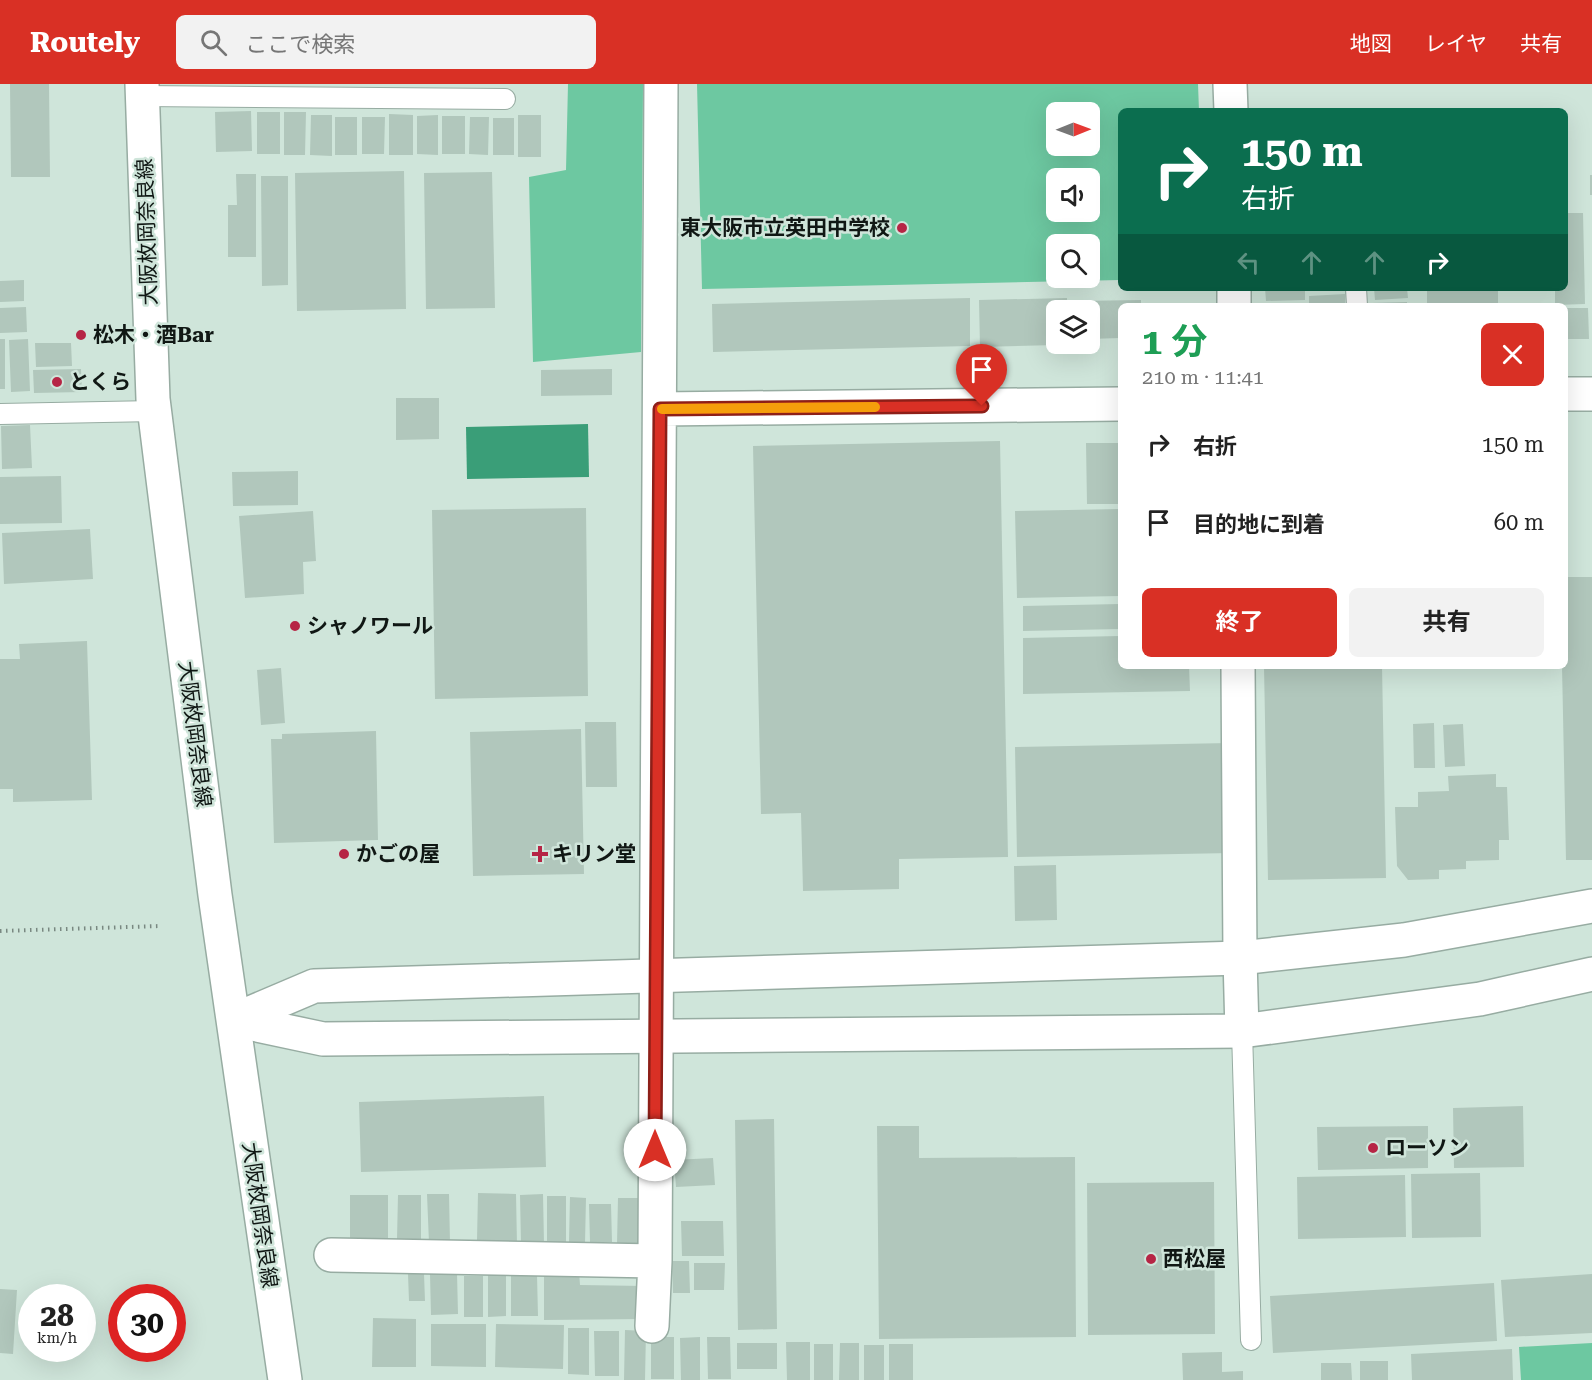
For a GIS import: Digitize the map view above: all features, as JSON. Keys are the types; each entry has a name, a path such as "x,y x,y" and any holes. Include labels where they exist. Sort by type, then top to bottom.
{"street":[{"path":"652,1326 655,1261 661,84"},
{"path":"1230,84 1231,108"},
{"name":"大阪枚岡奈良線","path":"142,90 155,411 215,895 285,1380"},
{"path":"1568,394 1592,394"},
{"path":"660,409 1118,404"},
{"path":"1238,669 1242,1031"},
{"path":"234,1020 314,986 1240,958 1404,940 1592,906"},
{"path":"234,1020 323,1040 1242,1031 1480,999 1592,974"},
{"path":"331,1255 655,1261"}],"lane":[{"path":"142,90 505,99"},
{"path":"0,414 155,411"},
{"path":"1242,1031 1251,1340"}],"path":[{"path":"0,931 160,926"}],"shaded area":[{"path":"568,84 643,84 641,352 533,362 529,177 566,170"},
{"path":"697,84 1198,84 1199,108 1118,108 1118,280 1100,280 1100,234 1046,234 1046,282 702,289"},
{"path":"588,424 589,477 467,479 466,427"},
{"path":"1592,1343 1592,1380 1521,1380 1519,1347"}],"building":[{"path":"10,84 49,84 50,177 11,177"},
{"path":"251,111 252,151 216,152 215,112"},
{"path":"257,112 280,112 280,154 257,154"},
{"path":"284,112 306,112 305,155 284,155"},
{"path":"389,114 413,115 413,155 389,155"},
{"path":"311,115 332,115 332,156 310,155"},
{"path":"438,115 438,155 417,154 417,116"},
{"path":"518,115 541,115 541,157 518,157"},
{"path":"442,116 465,116 465,154 442,154"},
{"path":"335,117 357,117 357,155 335,155"},
{"path":"362,117 385,117 384,154 362,154"},
{"path":"470,117 489,117 488,155 469,154"},
{"path":"493,118 514,118 514,155 493,155"},
{"path":"404,171 406,309 297,311 295,173"},
{"path":"492,172 495,308 426,309 424,173"},
{"path":"236,174 256,174 256,257 228,257 228,205 237,205"},
{"path":"1590,175 1592,175 1592,195 1590,195"},
{"path":"261,176 288,176 288,285 262,286"},
{"path":"1568,213 1583,213 1585,304 1555,303 1555,291 1568,291"},
{"path":"24,280 24,301 0,302 0,281"},
{"path":"1265,291 1305,291 1305,300 1266,301"},
{"path":"1374,291 1407,291 1408,298 1375,300"},
{"path":"1427,291 1498,291 1498,303 1427,303"},
{"path":"1345,294 1345,303 1309,303 1309,296"},
{"path":"970,298 970,346 713,352 712,304"},
{"path":"1067,298 1067,300 1046,300 1046,345 980,347 979,300"},
{"path":"1141,300 1141,303 1118,303 1118,338 1100,339 1100,301"},
{"path":"26,307 27,332 0,333 0,308"},
{"path":"1568,308 1588,308 1589,339 1568,339"},
{"path":"0,339 5,339 5,389 0,389"},
{"path":"28,339 30,391 11,392 9,340"},
{"path":"35,343 71,343 72,366 36,367"},
{"path":"81,369 82,392 34,393 33,370"},
{"path":"612,369 612,395 541,396 541,370"},
{"path":"396,398 439,398 439,439 396,440"},
{"path":"30,425 32,468 2,469 1,426"},
{"path":"1000,441 1008,857 899,859 899,889 803,891 801,813 761,814 753,446"},
{"path":"1086,443 1118,443 1118,504 1087,504"},
{"path":"298,471 298,505 233,506 232,472"},
{"path":"61,476 62,523 0,524 0,477"},
{"path":"586,508 588,696 435,699 432,510"},
{"path":"1118,509 1118,596 1017,598 1015,511"},
{"path":"313,511 316,561 303,562 304,594 245,598 239,516"},
{"path":"90,529 93,579 4,584 2,533"},
{"path":"1568,577 1592,577 1592,860 1566,860 1562,669 1568,669"},
{"path":"1118,604 1118,629 1023,631 1023,606"},
{"path":"1118,636 1118,669 1189,669 1190,691 1023,694 1023,638"},
{"path":"87,641 92,800 13,802 13,789 0,789 0,659 20,659 19,644"},
{"path":"281,668 285,723 261,725 257,670"},
{"path":"1264,669 1382,669 1386,878 1268,880"},
{"path":"585,722 616,722 617,787 586,787"},
{"path":"1434,723 1435,768 1414,768 1413,724"},
{"path":"1463,724 1465,766 1445,767 1443,725"},
{"path":"581,729 584,874 473,876 470,732"},
{"path":"376,731 378,840 274,843 271,739 282,739 282,734"},
{"path":"1230,743 1232,853 1017,857 1015,747"},
{"path":"1496,774 1496,787 1507,787 1509,840 1499,840 1499,860 1466,861 1466,869 1439,870 1439,879 1408,880 1397,866 1395,807 1418,807 1418,792 1449,791 1448,776"},
{"path":"1056,865 1057,920 1015,921 1014,866"},
{"path":"544,1096 546,1167 361,1172 359,1102"},
{"path":"1523,1106 1524,1167 1454,1168 1453,1108"},
{"path":"774,1119 777,1329 738,1330 735,1120"},
{"path":"877,1126 919,1126 919,1158 1075,1157 1076,1337 879,1339"},
{"name":"ローソン","path":"1428,1126 1428,1168 1318,1170 1317,1127"},
{"path":"713,1158 715,1185 676,1187 674,1160"},
{"path":"1480,1173 1481,1237 1412,1238 1411,1174"},
{"path":"1405,1175 1406,1237 1298,1239 1297,1177"},
{"name":"西松屋","path":"1214,1182 1215,1334 1088,1335 1087,1183"},
{"path":"478,1193 516,1194 517,1245 492,1245 491,1240 477,1240"},
{"path":"427,1194 449,1194 450,1243 429,1243"},
{"path":"543,1194 544,1244 521,1244 520,1195"},
{"path":"350,1195 388,1195 388,1240 350,1240"},
{"path":"398,1195 421,1195 421,1240 397,1239"},
{"path":"547,1196 566,1196 566,1245 547,1244"},
{"path":"570,1197 586,1198 585,1243 569,1243"},
{"path":"618,1198 646,1198 646,1244 617,1244"},
{"path":"589,1204 611,1204 612,1242 590,1242"},
{"path":"681,1221 723,1221 724,1256 682,1256"},
{"path":"672,1261 689,1261 690,1293 673,1293"},
{"path":"694,1263 725,1263 724,1290 694,1290"},
{"path":"544,1271 579,1271 580,1285 644,1286 644,1319 544,1320"},
{"path":"457,1273 458,1314 431,1315 430,1274"},
{"path":"408,1274 424,1274 425,1301 409,1301"},
{"path":"511,1274 537,1275 538,1316 511,1316"},
{"path":"1592,1274 1592,1333 1505,1337 1501,1280"},
{"path":"488,1275 506,1275 506,1316 488,1317"},
{"path":"464,1276 483,1276 483,1317 464,1317"},
{"path":"1494,1283 1497,1341 1273,1353 1270,1296"},
{"path":"0,1289 17,1290 13,1354 0,1353"},
{"path":"373,1318 416,1319 416,1367 372,1367"},
{"path":"431,1324 486,1324 486,1367 431,1366"},
{"path":"496,1324 564,1325 563,1369 495,1367"},
{"path":"568,1328 589,1328 589,1375 568,1374"},
{"path":"625,1330 646,1331 645,1380 624,1380"},
{"path":"594,1331 619,1331 619,1376 595,1376"},
{"path":"651,1337 674,1337 674,1379 651,1379"},
{"path":"700,1337 700,1380 681,1380 680,1338"},
{"path":"707,1337 730,1337 731,1379 708,1379"},
{"path":"786,1342 810,1342 810,1380 787,1380"},
{"path":"737,1343 777,1343 777,1369 737,1369"},
{"path":"840,1343 859,1343 859,1380 839,1380"},
{"path":"814,1344 833,1344 833,1380 814,1380"},
{"path":"889,1344 913,1344 913,1380 889,1380"},
{"path":"864,1345 884,1345 884,1380 864,1380"},
{"path":"1512,1349 1513,1380 1412,1380 1411,1354"},
{"path":"1222,1352 1222,1372 1243,1371 1243,1380 1183,1380 1182,1353"},
{"path":"1360,1361 1388,1361 1388,1380 1360,1380"},
{"path":"1321,1363 1351,1363 1352,1380 1321,1380"}],"slow traffic":[{"path":"662,409 875,407"}],"place":[{"name":"東大阪市立英田中学校","path":"902,228"},
{"name":"松木・酒Bar","path":"81,335"},
{"name":"とくら","path":"57,382"},
{"name":"シャノワール","path":"295,626"},
{"name":"かごの屋","path":"344,854"},
{"name":"キリン堂","path":"540,854"},
{"name":"ローソン","path":"1373,1148"},
{"name":"西松屋","path":"1151,1259"}],"route":[{"path":"655,1150 660,409 982,406"}]}
